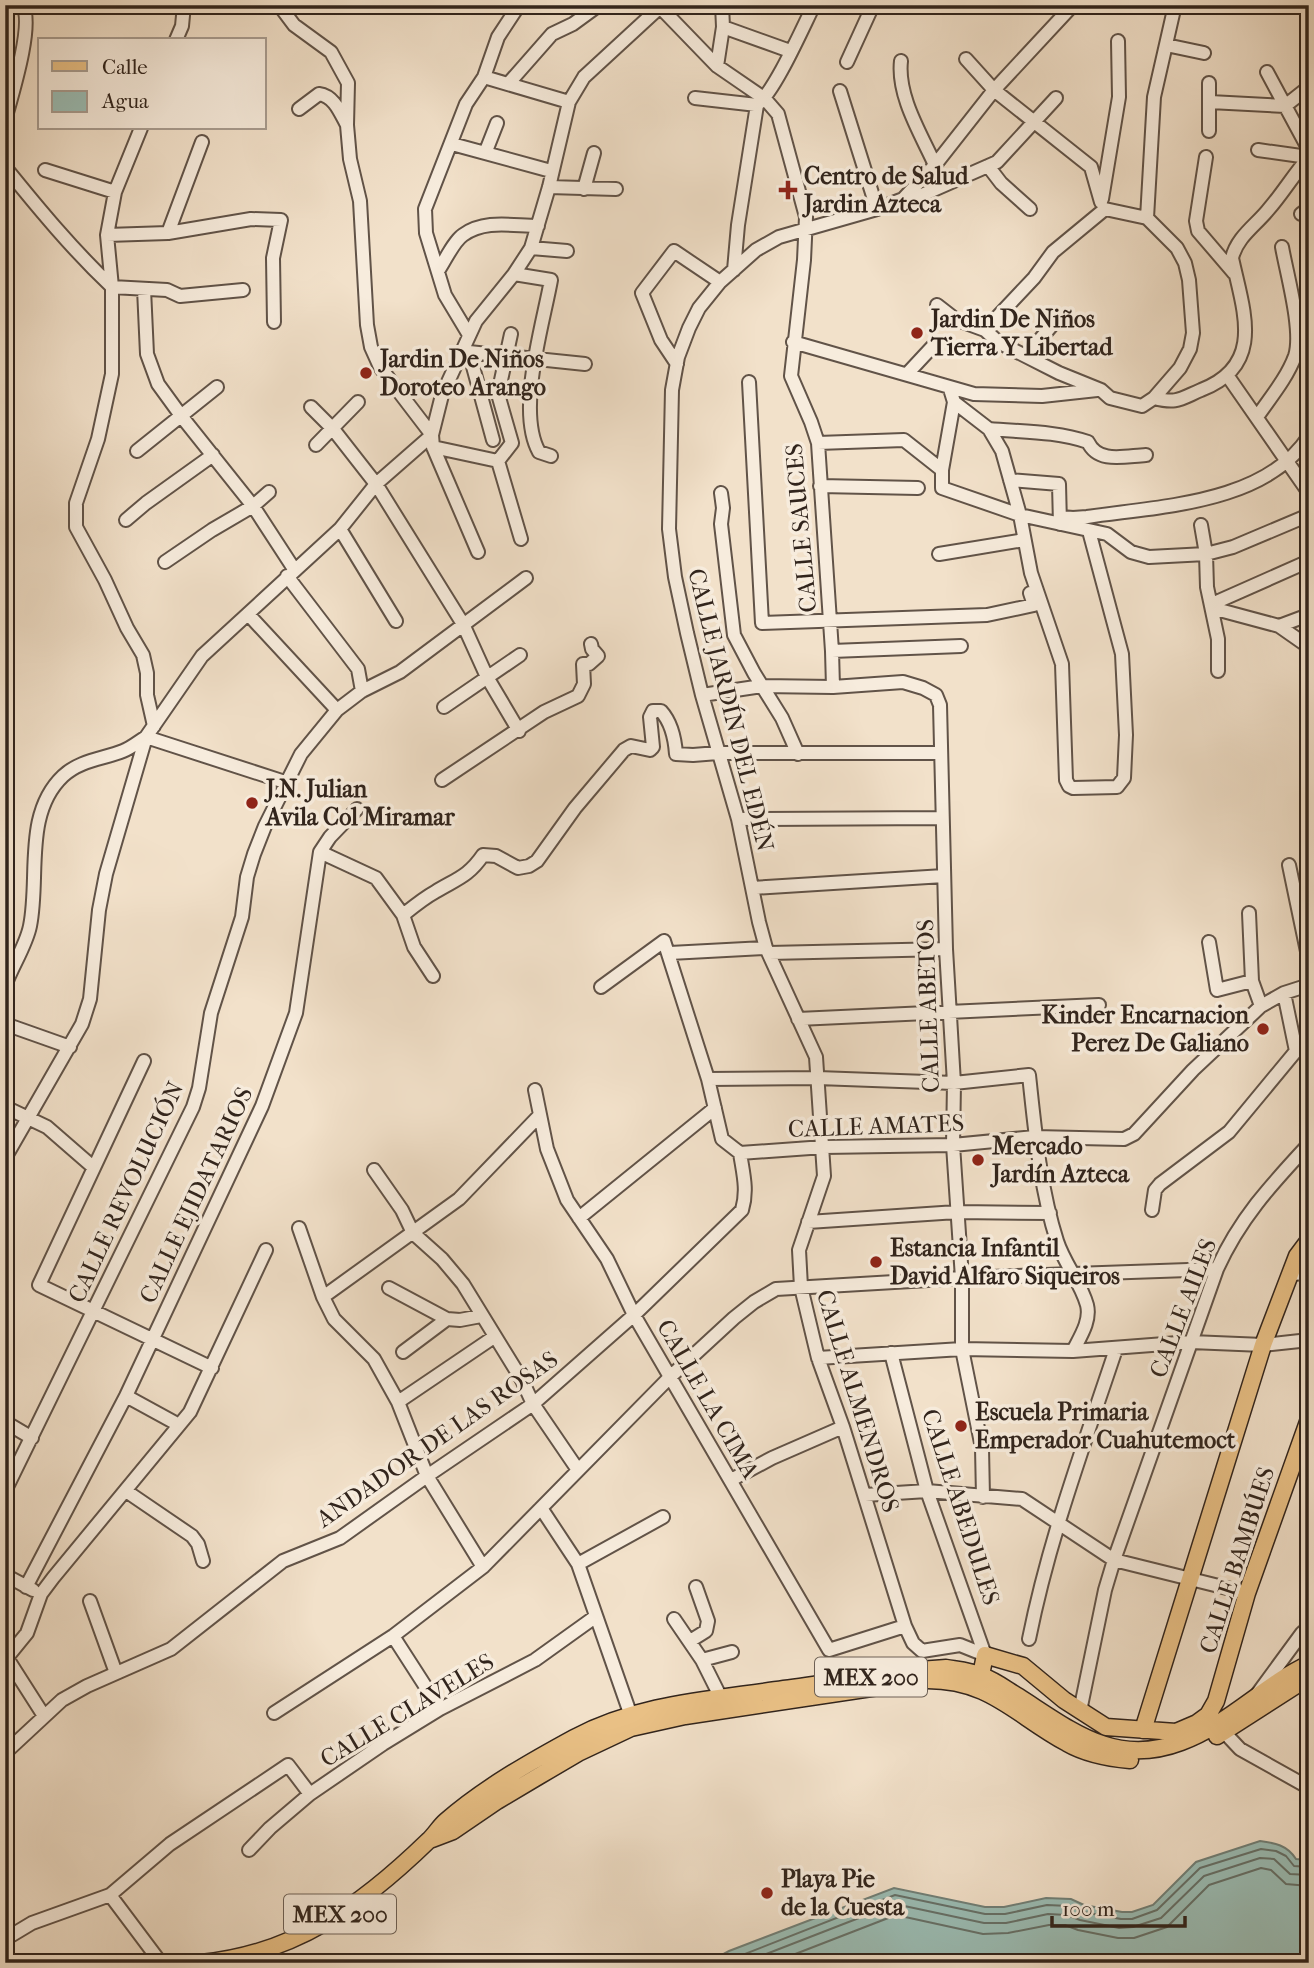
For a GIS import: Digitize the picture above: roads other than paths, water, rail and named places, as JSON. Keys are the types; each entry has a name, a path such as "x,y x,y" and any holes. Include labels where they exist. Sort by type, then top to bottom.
{"main road":[{"path":"981,1675 985,1655 1023,1666 1048,1688 1106,1727 1143,1730 1264,1345 1297,1256 1309,1240"},
{"name":"CALLE BAMBÚES","path":"1143,1730 1176,1732 1208,1715 1216,1701 1247,1593 1309,1419"},
{"name":"MEX 200","path":"201,1963 239,1961 277,1947 338,1916 430,1840 444,1823 491,1787 577,1737 630,1713 680,1703 946,1668 981,1675 1073,1733 1118,1749 1142,1750 1181,1743 1205,1731 1309,1664"},
{"name":"MEX 200","path":"430,1840 453,1831 578,1753 631,1728 685,1716 925,1680 960,1682 987,1691 1068,1744 1108,1758 1130,1760 1160,1758 1186,1751 1224,1732 1309,1677"}],"street":[{"path":"5,120 27,28 26,11 22,5"},
{"path":"177,38 184,5"},
{"path":"279,5 294,25 331,52 348,83 347,125 350,159 360,201 367,325 371,347 380,367 433,441 478,552"},
{"path":"469,335 445,295 426,233 425,209 466,104 484,77 498,37 519,5"},
{"path":"508,84 552,34 573,24 598,5"},
{"path":"717,66 723,27 722,5"},
{"path":"847,62 873,5"},
{"name":"CALLE JARDÍN DEL EDÉN","path":"768,950 738,820 702,695 675,578 669,529 673,390 677,365 694,318 720,282 756,250 779,237 903,199 935,165 994,90 1073,5"},
{"path":"1147,218 1154,97 1175,5"},
{"path":"5,1158 82,1024 90,999 99,910 106,874 146,737 202,656 290,572 340,529 376,484 433,441 442,395 466,351 469,335 476,321 531,248 550,187 551,171 569,102 584,77 659,6"},
{"name":"CALLE SAUCES","path":"659,6 717,66 778,114 806,217 791,376 818,443 833,687"},
{"path":"734,270 738,225 761,102 790,51 810,6"},
{"path":"723,27 790,51"},
{"path":"985,330 1034,278 1053,252 1103,205 1119,97 1118,41"},
{"path":"1166,45 1204,53"},
{"path":"966,59 994,90 1091,166 1103,205"},
{"path":"901,61 900,72 906,98 935,165"},
{"path":"1267,72 1308,155"},
{"path":"484,77 569,102"},
{"path":"1209,83 1209,131"},
{"path":"1210,102 1285,106 1309,87"},
{"path":"840,91 877,209"},
{"path":"299,109 319,94 326,95 331,98 347,125"},
{"path":"695,98 761,102"},
{"path":"903,199 922,195 998,162 1056,98"},
{"path":"486,151 498,122"},
{"path":"140,130 115,192 107,235 111,287 112,374 98,439 76,503 76,527 143,655 147,673 147,695 154,726"},
{"path":"168,233 202,142"},
{"path":"452,144 486,151 551,171"},
{"path":"1258,150 1308,155"},
{"path":"584,189 594,153"},
{"path":"1154,398 1171,402 1215,385 1227,376 1240,359 1247,330 1233,258 1234,249 1269,209 1308,155"},
{"path":"1206,157 1196,221 1198,231 1236,276"},
{"path":"988,166 1001,183 1030,209"},
{"path":"5,167 64,238 111,287 167,290 180,296 243,290"},
{"path":"45,170 115,192"},
{"path":"550,187 616,189"},
{"path":"937,305 956,319 985,330 998,342 1101,390 1110,398 1142,406 1154,398 1180,368 1190,349 1193,333 1189,280 1185,263 1177,248 1147,218 1103,205"},
{"path":"107,235 168,233 251,219 281,220 273,258 274,322"},
{"path":"438,271 462,235 496,223 538,226"},
{"path":"1257,417 1295,357 1299,338 1282,247"},
{"path":"531,248 567,251"},
{"path":"677,365 661,340 642,293 674,251 720,282"},
{"path":"514,274 551,280 530,391 533,433 539,452 551,456"},
{"path":"144,289 149,362 159,384 253,506 290,572 358,669 362,691"},
{"path":"1027,356 1053,324"},
{"path":"498,461 512,443 498,394 511,334"},
{"path":"793,342 974,394 1042,397 1101,390"},
{"path":"907,374 934,345"},
{"path":"466,351 584,364"},
{"path":"466,351 493,440"},
{"path":"1227,376 1309,493"},
{"path":"750,382 762,623 987,615 1034,605 1026,583 1031,573"},
{"path":"137,451 217,387"},
{"path":"950,388 954,402 942,470 942,488 1020,515 1061,520 1196,501 1270,475 1288,461 1309,436"},
{"path":"316,445 358,401"},
{"path":"954,402 989,429 1002,451 1020,515 1031,573 1062,664 1066,780 1069,786 1116,787 1124,778 1126,735 1122,654 1089,531"},
{"path":"311,407 333,429 376,484 463,624 487,677 519,730"},
{"path":"989,429 1079,439 1088,442 1092,451 1101,457 1146,455"},
{"path":"818,443 904,440 942,470"},
{"path":"433,441 498,461"},
{"path":"126,520 213,455"},
{"path":"498,461 521,539"},
{"path":"1010,480 1059,484 1061,520"},
{"path":"820,486 918,488"},
{"path":"165,562 253,506 269,492"},
{"path":"721,493 721,524 734,635 782,718 798,754"},
{"path":"1061,520 1089,531 1107,534 1131,552 1149,558 1206,554 1233,547 1309,515"},
{"path":"1201,525 1206,554 1207,587 1218,639 1218,671"},
{"path":"340,529 396,621"},
{"path":"939,554 1024,540"},
{"path":"1212,606 1309,561"},
{"name":"CALLE REVOLUCIÓN","path":"5,1491 193,1107 199,1088 211,1013 242,917 247,877 265,826 285,782 301,754 337,710 362,691 400,672 526,578"},
{"path":"1212,606 1279,626 1309,647"},
{"path":"248,614 337,710"},
{"path":"1279,626 1303,617"},
{"path":"442,780 544,712 578,696 590,662 591,644"},
{"path":"832,651 961,646"},
{"path":"444,707 520,655"},
{"name":"CALLE ABETOS","path":"833,687 903,682 936,695 940,705 962,1349 982,1448 983,1497"},
{"path":"702,695 762,686 833,687"},
{"path":"402,915 434,892 461,879 474,869 483,855 496,856 517,868 537,861 575,808 624,750 631,746 650,750 653,747 650,717 653,711 661,712 666,717 675,742 676,754 940,753"},
{"path":"146,737 285,782"},
{"path":"5,986 30,929 36,889 38,823 48,796 62,777 73,768 124,751 146,737"},
{"name":"CALLE EJIDATARIOS","path":"26,1587 126,1396 262,1106 296,1013 320,852 330,836 357,809"},
{"path":"738,820 942,818"},
{"path":"320,852 376,878 402,915 414,947 433,976"},
{"path":"1289,865 1309,961"},
{"path":"752,888 944,876"},
{"path":"1250,914 1252,981 1261,1006"},
{"path":"601,986 664,941 708,1079 723,1139 740,1153"},
{"path":"1209,942 1217,990 1252,981"},
{"name":"CALLE ALMENDROS","path":"768,950 816,1057 824,1176 799,1250 801,1287 818,1358 843,1427 905,1626 913,1643 922,1651 960,1645 985,1655"},
{"path":"670,953 947,950"},
{"name":"CALLE AMATES","path":"740,1153 824,1147 953,1145 1035,1138 1124,1139 1134,1134 1193,1070 1261,1006 1284,993 1309,985"},
{"path":"1152,1210 1155,1190 1160,1184 1229,1132 1296,1051 1284,993"},
{"path":"798,1019 1099,1005"},
{"path":"5,1024 70,1047"},
{"path":"144,1061 39,1285 212,1368"},
{"path":"708,1079 818,1078 954,1083 1029,1075 1035,1138 1049,1213 1057,1244 1088,1307 1086,1324 1073,1351"},
{"name":"CALLE LA CIMA","path":"535,1090 547,1149 567,1200 607,1259 634,1315 829,1650 905,1626"},
{"path":"5,1107 47,1127 93,1167"},
{"path":"579,1218 715,1108"},
{"path":"323,1297 459,1199 539,1116"},
{"name":"CALLE AILES","path":"1080,1711 1105,1590 1114,1560 1217,1269 1242,1220 1309,1144"},
{"name":"ANDADOR DE LAS ROSAS","path":"5,1753 62,1700 171,1649 283,1561 340,1538 426,1475 533,1404 634,1315 742,1210 746,1185 740,1153"},
{"path":"374,1170 402,1210 413,1233 442,1259 463,1284 522,1380 533,1404 578,1470"},
{"path":"808,1222 957,1212 1049,1213"},
{"path":"299,1227 323,1297 334,1319 374,1359 398,1402 426,1475 483,1567"},
{"path":"44,1716 6,1659 27,1633 41,1594 190,1412 265,1250"},
{"path":"274,1713 393,1636 483,1567 670,1377 754,1302 776,1289 961,1278 1217,1269"},
{"path":"1290,1274 1309,1273"},
{"path":"388,1289 447,1320 481,1316"},
{"path":"403,1352 447,1320"},
{"path":"398,1402 494,1337"},
{"path":"818,1358 962,1349 1073,1351 1191,1342 1264,1345 1309,1340"},
{"path":"1029,1639 1041,1579 1058,1521 1116,1349"},
{"name":"CALLE ABEDULES","path":"891,1353 927,1491 985,1655"},
{"path":"126,1396 179,1426"},
{"path":"5,1422 32,1438"},
{"path":"731,1480 772,1458 843,1427"},
{"path":"126,1491 192,1536 198,1544 203,1561"},
{"path":"865,1495 927,1491 1022,1499 1114,1560 1247,1593"},
{"path":"541,1508 578,1564 630,1713"},
{"path":"578,1564 663,1517"},
{"path":"5,1575 41,1594"},
{"path":"690,1641 706,1631 708,1621 696,1587"},
{"path":"90,1601 116,1674"},
{"name":"CALLE CLAVELES","path":"249,1850 310,1794 440,1709 535,1660 595,1617"},
{"path":"674,1619 702,1660 721,1698"},
{"path":"1254,1699 1309,1627"},
{"path":"393,1636 440,1709"},
{"path":"702,1660 732,1651"},
{"path":"1224,1732 1240,1749 1306,1786"},
{"path":"5,1936 12,1935 32,1923 110,1895 170,1844 288,1765 310,1794"},
{"path":"110,1895 161,1963"}],"water":[{"path":"1260,1841 1280,1845 1296,1859 1309,1860 1309,1963 707,1963 729,1951 894,1888 985,1907 1004,1907 1046,1898 1071,1899 1084,1905 1132,1912 1153,1905 1196,1862"}],"place":[{"name":"Centro de Salud Jardin Azteca","path":"788,190"},
{"name":"Jardin De Niños Tierra Y Libertad","path":"917,333"},
{"name":"Jardin De Niños Doroteo Arango","path":"366,373"},
{"name":"J.N. Julian Avila Col Miramar","path":"252,803"},
{"name":"Kinder Encarnacion Perez De Galiano","path":"1263,1029"},
{"name":"Mercado Jardín Azteca","path":"978,1160"},
{"name":"Estancia Infantil David Alfaro Siqueiros","path":"876,1262"},
{"name":"Escuela Primaria Emperador Cuahutemoct","path":"961,1426"},
{"name":"Playa Pie de la Cuesta","path":"767,1893"}]}
